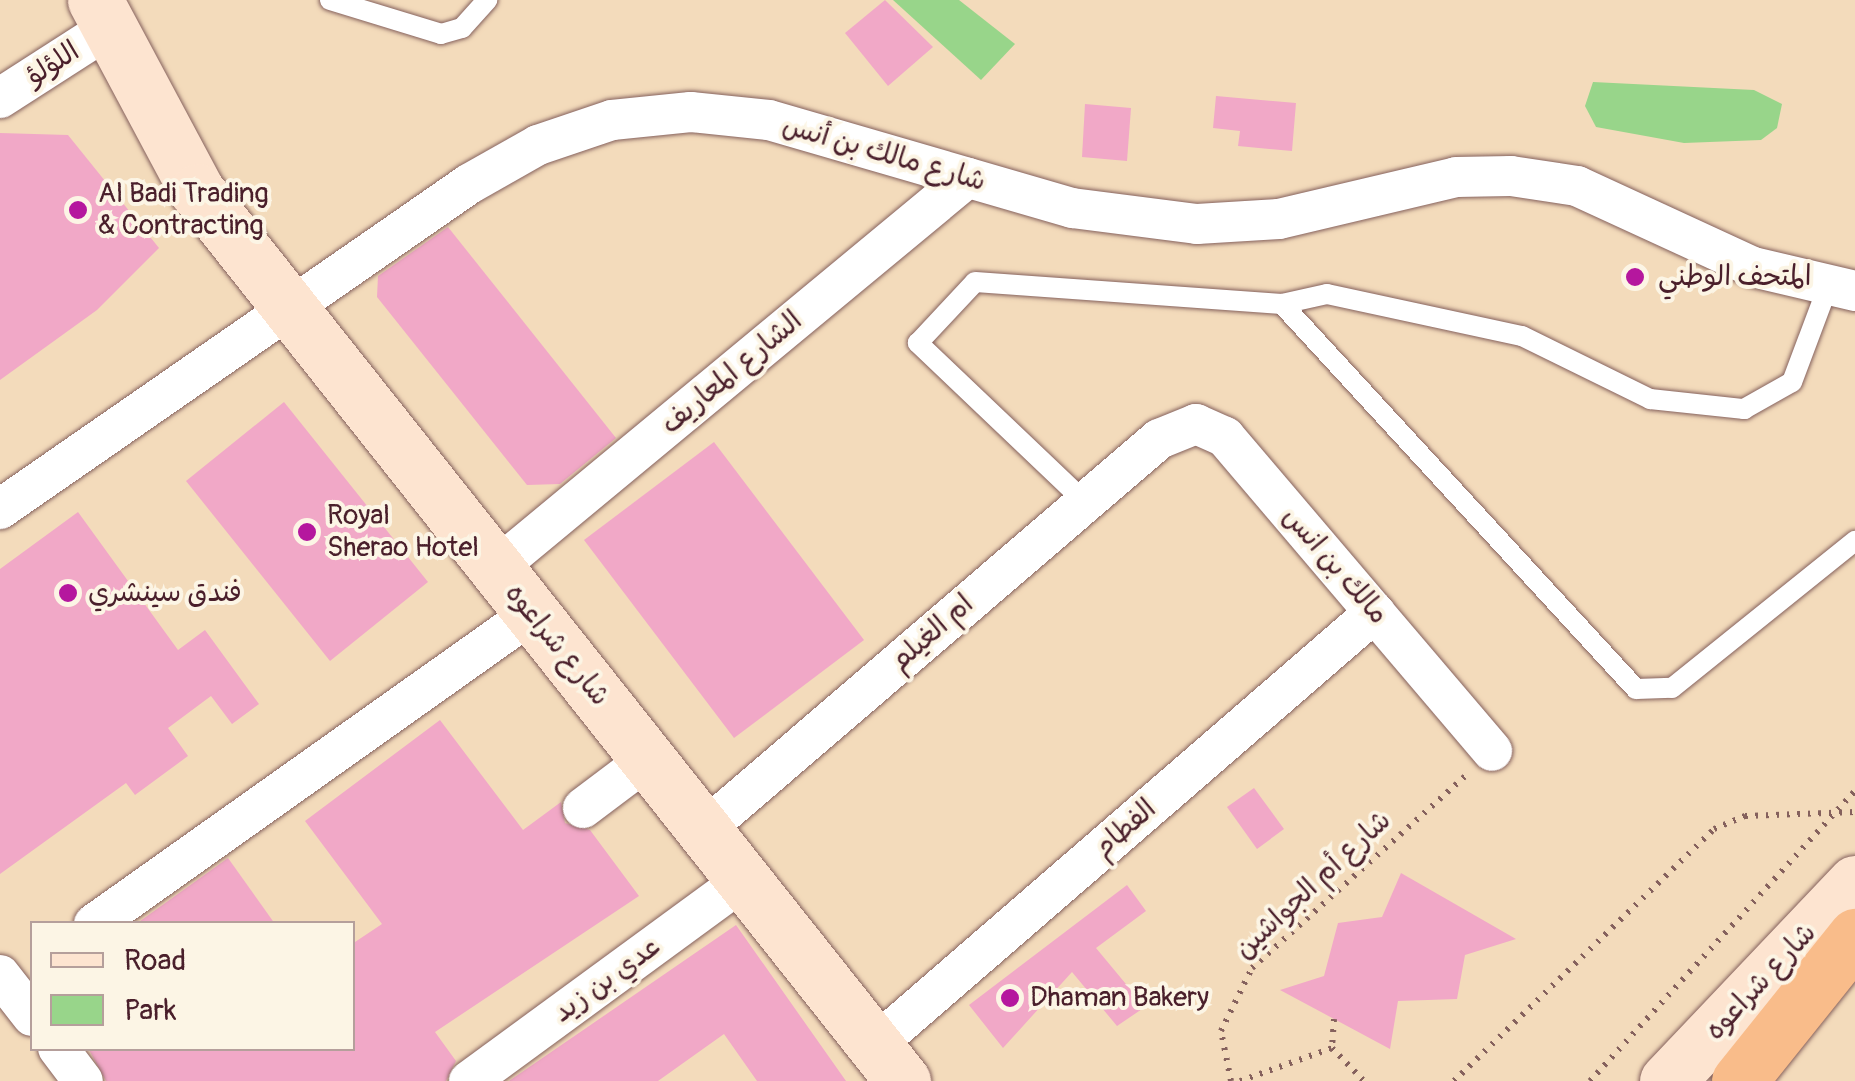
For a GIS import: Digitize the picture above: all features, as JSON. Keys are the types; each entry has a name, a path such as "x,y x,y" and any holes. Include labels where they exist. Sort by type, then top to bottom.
{"highway":[{"path":"1740,1081 1855,936"},
{"path":"1750,1081 1855,990"}],"street":[{"name":"اللؤلؤ","path":"0,98 100,15"},
{"name":"شارع شراعوه","path":"100,15 197,191 889,1063"},
{"name":"شارع مالك بن أنس","path":"0,509 285,304 538,145 612,120 690,112 769,120 1072,208 1198,224 1278,218 1456,178 1512,176 1577,186 1753,267 1841,290"},
{"name":"الشارع المعاريف","path":"496,568 967,178"},
{"name":"مالك بن انس","path":"1158,439 1196,424 1224,437 1492,751"},
{"name":"ام الغيلم","path":"706,828 1158,439"},
{"name":"الفطام","path":"889,1063 1375,612"},
{"path":"98,921 530,614"},
{"path":"583,808 648,758"},
{"name":"عدي بن زيد","path":"470,1081 745,879"},
{"name":"شارع شراعوه","path":"1667,1081 1855,883"},
{"path":"60,1051 83,1081"}],"lane":[{"path":"330,0 441,34 462,28 487,0"},
{"path":"1085,502 921,349 919,336 976,282 1282,304 1328,294 1522,336 1650,399 1744,409 1792,382 1841,290"},
{"path":"1282,304 1636,688 1672,688 1855,542"}],"path":[{"name":"شارع أم الجواشين","path":"1231,1081 1221,1031 1252,968 1492,751"},
{"path":"1590,1081 1830,813 1855,791"},
{"path":"1454,1081 1714,829 1745,816 1855,812"},
{"path":"1334,1019 1332,1048 1364,1081"},
{"path":"1240,1081 1332,1048"}],"green space":[{"path":"893,0 959,0 1015,44 981,80"},
{"path":"1593,82 1754,90 1782,104 1777,128 1761,140 1684,143 1596,127 1585,106"}],"building":[{"path":"885,0 933,47 888,86 845,33"},
{"path":"1216,96 1296,103 1292,151 1238,146 1240,131 1213,128"},
{"path":"1085,104 1131,108 1127,161 1082,157"},
{"path":"0,133 68,135 159,248 97,310 0,380"},
{"path":"448,227 616,438 560,484 527,485 377,297 378,276"},
{"name":"Royal Sherao Hotel","path":"284,402 428,582 330,661 186,481"},
{"path":"714,442 864,640 734,738 584,540"},
{"path":"78,512 178,650 205,630 259,704 232,724 211,696 168,728 188,756 135,795 126,783 0,874 0,569"},
{"path":"440,720 523,830 561,802 565,823 590,830 639,896 435,1032 456,1061 446,1081 106,1081 90,1051 355,1051 355,942 382,924 305,821"},
{"path":"1254,788 1284,829 1257,849 1227,807"},
{"path":"228,858 273,921 140,921"},
{"path":"1401,873 1516,939 1465,955 1457,999 1398,1001 1390,1049 1280,990 1324,976 1338,923 1382,917"},
{"path":"1127,885 1146,911 1096,948 1145,1007 1117,1026 1072,972 1003,1048 969,1005"},
{"path":"736,925 846,1081 757,1081 724,1034 658,1081 509,1081"}],"place":[{"name":"Al Badi Trading & Contracting","path":"78,210"},
{"name":"المتحف الوطني","path":"1635,277"},
{"name":"Royal Sherao Hotel","path":"307,532"},
{"name":"فندق سينشري","path":"68,593"},
{"name":"Dhaman Bakery","path":"1010,998"}]}
